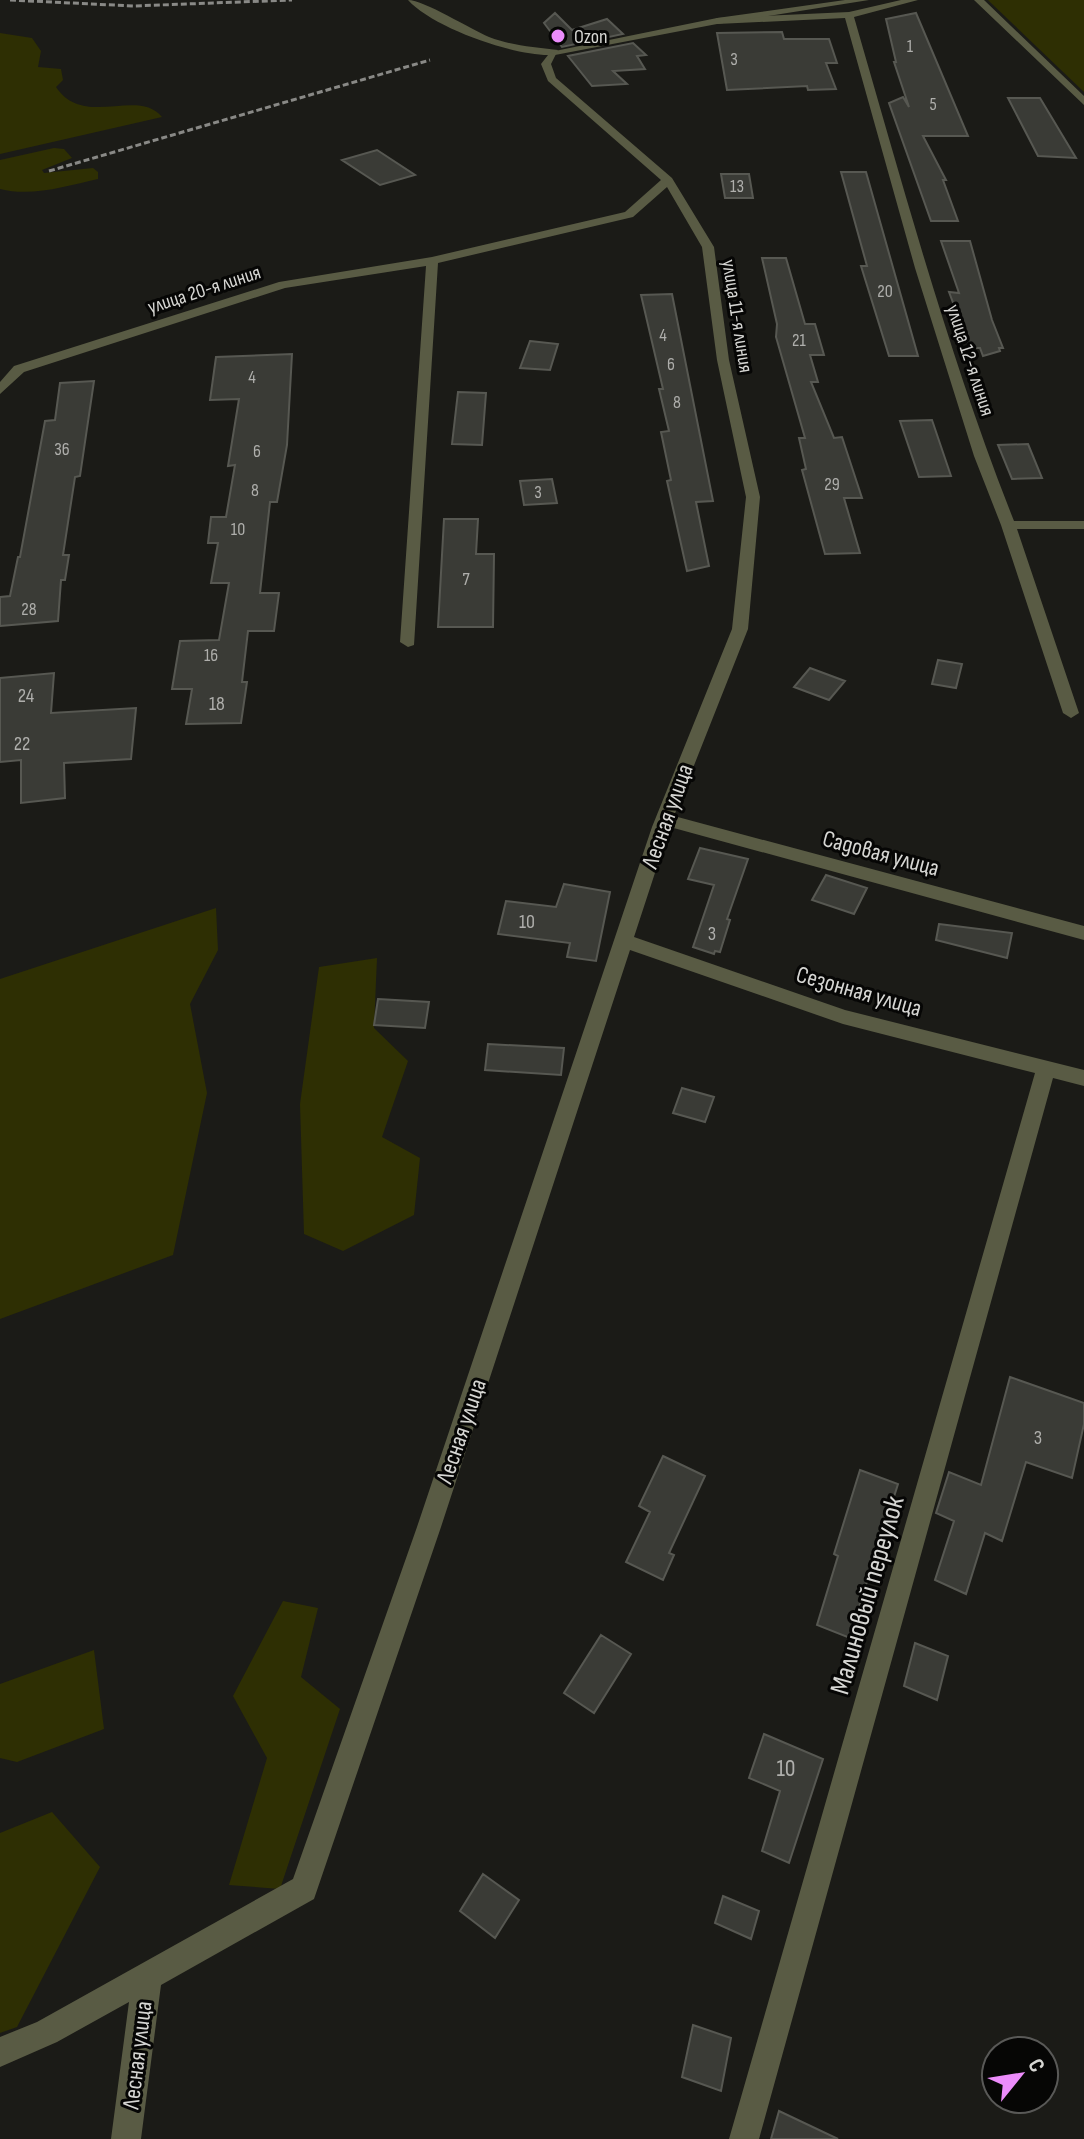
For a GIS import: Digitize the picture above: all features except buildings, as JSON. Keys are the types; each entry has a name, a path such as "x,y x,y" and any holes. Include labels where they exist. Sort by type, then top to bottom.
{"street":[{"path":"413,0 421,8 516,50 533,54 717,21 864,0"},
{"path":"717,21 849,15 913,0"},
{"path":"979,0 1084,102"},
{"name":"улица 12-я линия","path":"849,15 921,268 981,456 1008,525 1071,713"},
{"name":"улица 11-я линия","path":"555,52 546,64 552,79 668,180 708,247 723,360 753,497 740,629 732,648"},
{"name":"улица 20-я линия","path":"0,390 19,369 283,285 432,261 629,215 668,180"},
{"path":"408,642 432,261"},
{"path":"1008,525 1084,525"},
{"name":"Лесная улица","path":"126,2139 147,1977 304,1889 664,819 732,648"},
{"name":"Садовая улица","path":"664,819 1084,933"},
{"name":"Сезонная улица","path":"625,941 843,1017 1084,1078"},
{"name":"Малиновый переулок","path":"744,2139 1046,1068"},
{"path":"0,2052 47,2032 147,1977"}],"shaded area":[{"path":"988,0 1084,0 1084,92 991,3"},
{"path":"0,33 32,38 41,51 38,67 61,69 63,80 56,87 68,99 96,107 139,106 152,109 162,117 0,154"},
{"path":"54,148 64,149 72,158 42,170 44,173 93,168 98,172 98,179 37,191 0,189 0,160"},
{"path":"216,908 218,950 190,1004 207,1093 173,1255 0,1319 0,979"},
{"path":"377,958 374,1028 408,1061 382,1137 420,1158 414,1215 343,1251 304,1234 300,1104 319,967"},
{"path":"283,1601 318,1608 301,1677 340,1709 280,1889 229,1885 267,1758 233,1696"},
{"path":"94,1650 104,1729 17,1762 0,1758 0,1684"},
{"path":"52,1812 100,1867 17,2027 0,2033 0,1833"}],"railway":[{"path":"10,0 133,6 292,0"},
{"path":"49,171 430,60"}],"place":[{"name":"Ozon","path":"558,36"}]}
